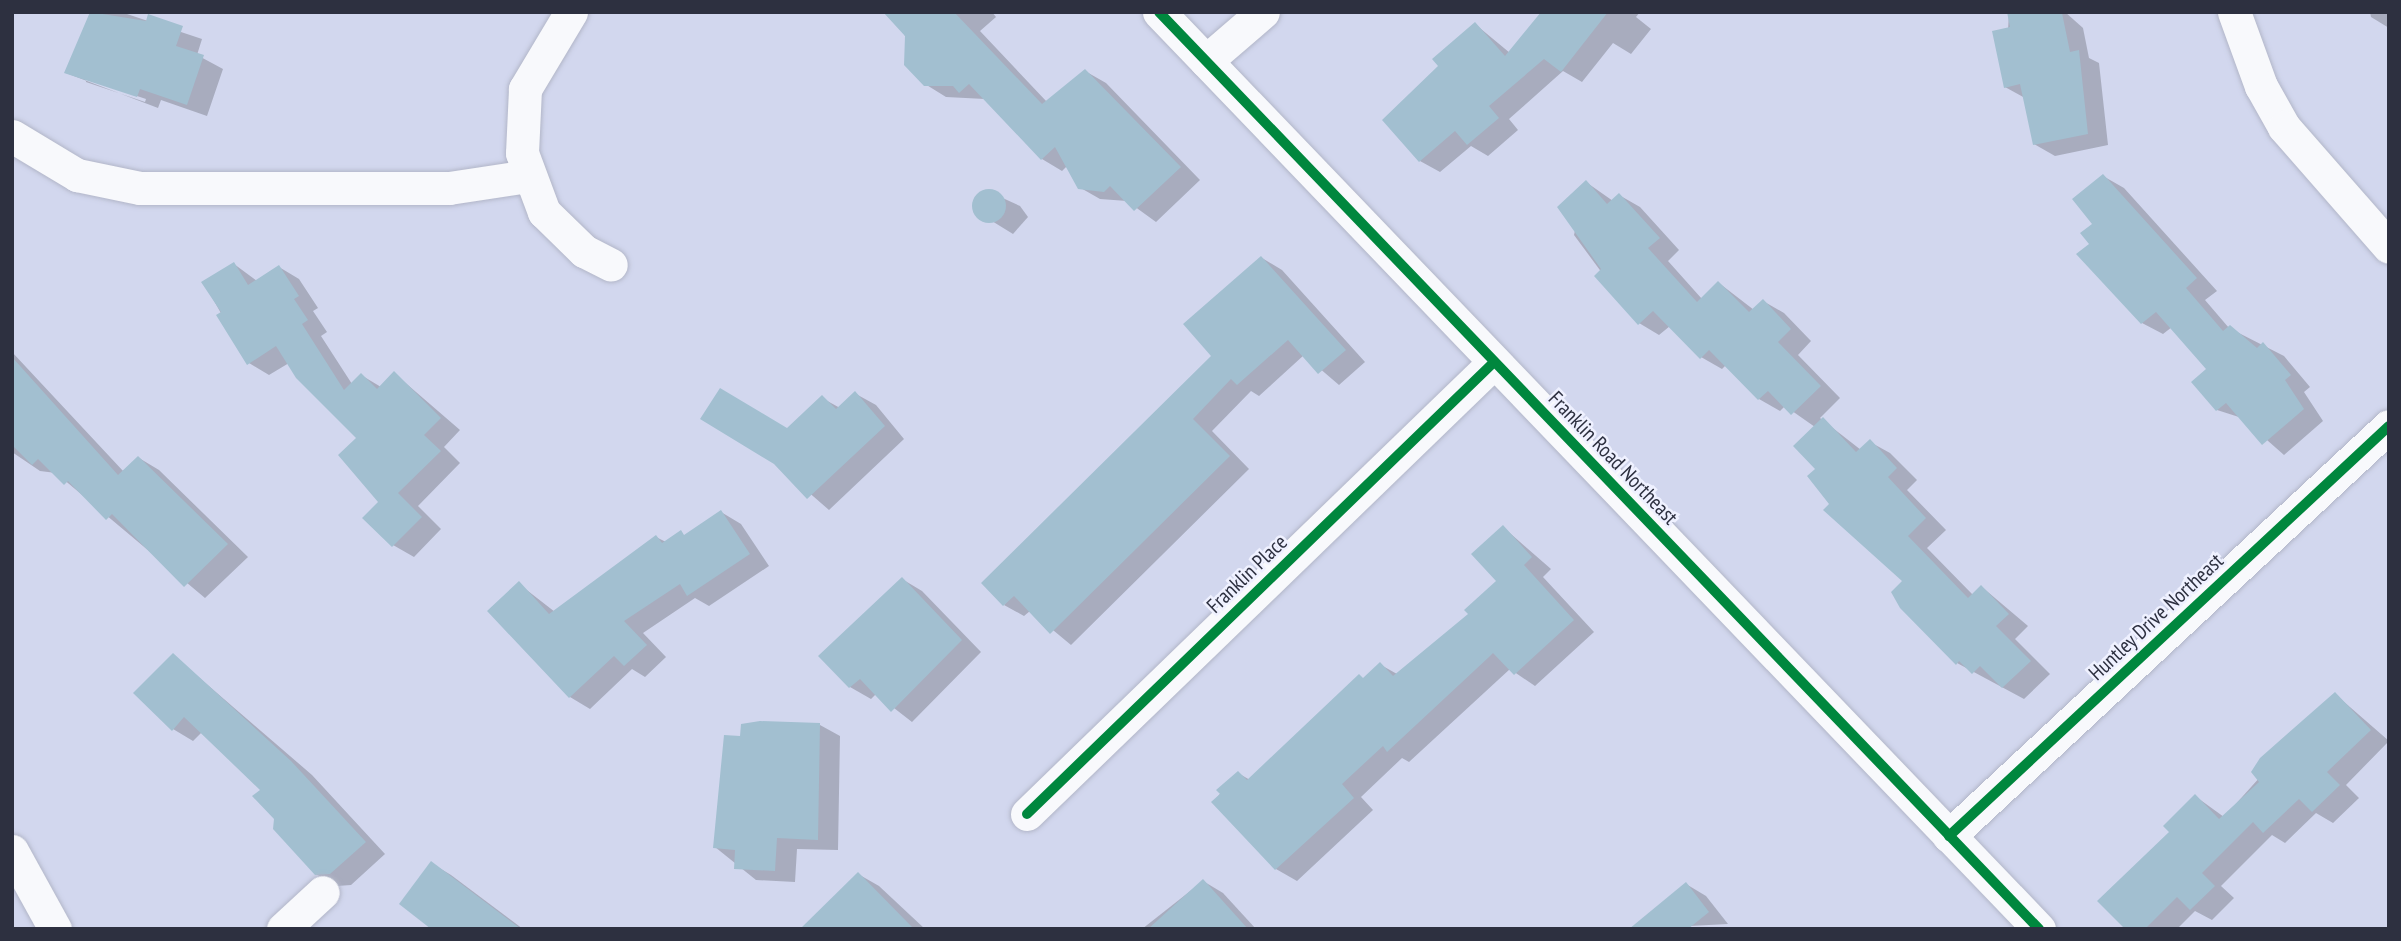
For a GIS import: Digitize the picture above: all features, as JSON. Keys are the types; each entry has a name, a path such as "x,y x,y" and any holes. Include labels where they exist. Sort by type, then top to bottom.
{"street":[{"path":"571,12 525,89 522,153 528,176 562,234 611,265"},
{"name":"Franklin Road Northeast","path":"1159,12 2039,929"},
{"path":"1206,61 1262,12"},
{"path":"2234,12 2261,86 2284,127 2389,247"},
{"path":"12,136 77,175 140,188 449,188 528,176"},
{"name":"Franklin Place","path":"1027,814 1494,362"},
{"name":"Huntley Drive Northeast","path":"1949,836 2389,426"},
{"path":"12,851 55,929"},
{"path":"283,929 323,892"}],"building":[{"path":"90,12 146,21 148,14 183,26 176,46 204,55 187,105 140,89 137,97 64,73"},
{"path":"883,12 954,12 1042,104 1085,69 1181,167 1134,211 1110,186 1104,192 1078,189 1055,147 1041,160 969,84 959,93 953,86 924,86 904,65 905,36"},
{"path":"1541,12 1608,12 1561,72 1544,59 1489,106 1499,118 1467,145 1455,131 1419,162 1382,120 1438,66 1432,59 1475,22 1505,56"},
{"path":"2007,12 2062,13 2070,52 2079,50 2088,134 2033,145 2020,84 2004,88 1992,31 2010,27"},
{"path":"2103,174 2197,278 2186,288 2223,331 2230,325 2257,348 2263,342 2291,375 2285,380 2304,409 2262,445 2226,403 2216,411 2191,382 2206,369 2156,312 2141,324 2076,254 2089,244 2080,233 2092,224 2072,199"},
{"path":"1586,180 1607,204 1619,193 1660,238 1648,248 1697,302 1718,281 1749,312 1763,299 1791,329 1778,342 1821,386 1791,415 1768,391 1758,400 1709,350 1700,359 1653,311 1638,325 1594,276 1601,269 1557,207"},
{"path":"989,189 1001,194 1006,206 1001,218 989,223 977,218 972,206 977,194"},
{"path":"1261,256 1346,350 1318,374 1288,340 1237,385 1231,379 1193,419 1230,456 1050,634 1014,596 1003,606 981,583 1211,356 1183,324"},
{"path":"234,262 248,285 279,265 299,296 294,299 308,320 302,324 344,390 361,373 377,389 394,371 441,418 424,435 441,451 398,493 422,517 392,547 362,518 378,502 338,455 356,438 296,378 276,346 247,365 216,315 221,312 201,282"},
{"path":"12,357 118,475 138,456 228,544 184,587 112,514 106,520 68,481 64,485 38,459 32,465 12,445"},
{"path":"720,388 787,428 822,395 836,409 855,391 885,426 807,499 774,464 700,419"},
{"path":"1823,417 1856,452 1870,439 1897,468 1888,477 1926,518 1908,536 1968,598 1981,585 2009,614 1996,626 2031,661 2002,688 1980,666 1972,674 1959,661 1956,665 1900,608 1891,592 1902,581 1823,510 1829,504 1807,476 1815,469 1793,446"},
{"path":"721,510 750,554 687,596 680,584 624,621 647,645 624,666 614,656 569,698 487,611 519,581 549,614 656,535 662,543 681,530 684,535"},
{"path":"1503,525 1532,557 1524,565 1574,620 1514,675 1493,653 1387,752 1383,746 1342,784 1354,798 1275,870 1211,802 1220,794 1216,790 1238,771 1247,780 1359,674 1363,678 1380,662 1393,676 1468,614 1464,610 1496,581 1471,554"},
{"path":"902,577 962,640 891,712 860,679 849,688 818,656"},
{"path":"173,653 291,761 366,842 330,874 315,875 273,829 274,819 252,796 260,790 184,717 172,731 133,693"},
{"path":"2335,692 2371,730 2327,772 2340,785 2312,812 2299,799 2263,833 2253,822 2202,873 2215,886 2190,910 2177,897 2145,929 2125,929 2097,901 2169,832 2163,826 2195,794 2219,819 2259,782 2251,772 2260,758"},
{"path":"760,721 820,723 818,840 777,838 775,871 734,869 735,850 713,848 724,735 740,736 741,724"},
{"path":"431,861 521,929 431,929 399,904"},
{"path":"858,872 914,929 800,929"},
{"path":"1203,879 1248,929 1148,929"},
{"path":"1686,882 1709,912 1688,929 1629,929"}],"cycle path":[{"path":"1159,12 2039,929"},
{"path":"1027,814 1494,362"},
{"path":"1949,836 2389,426"}]}
